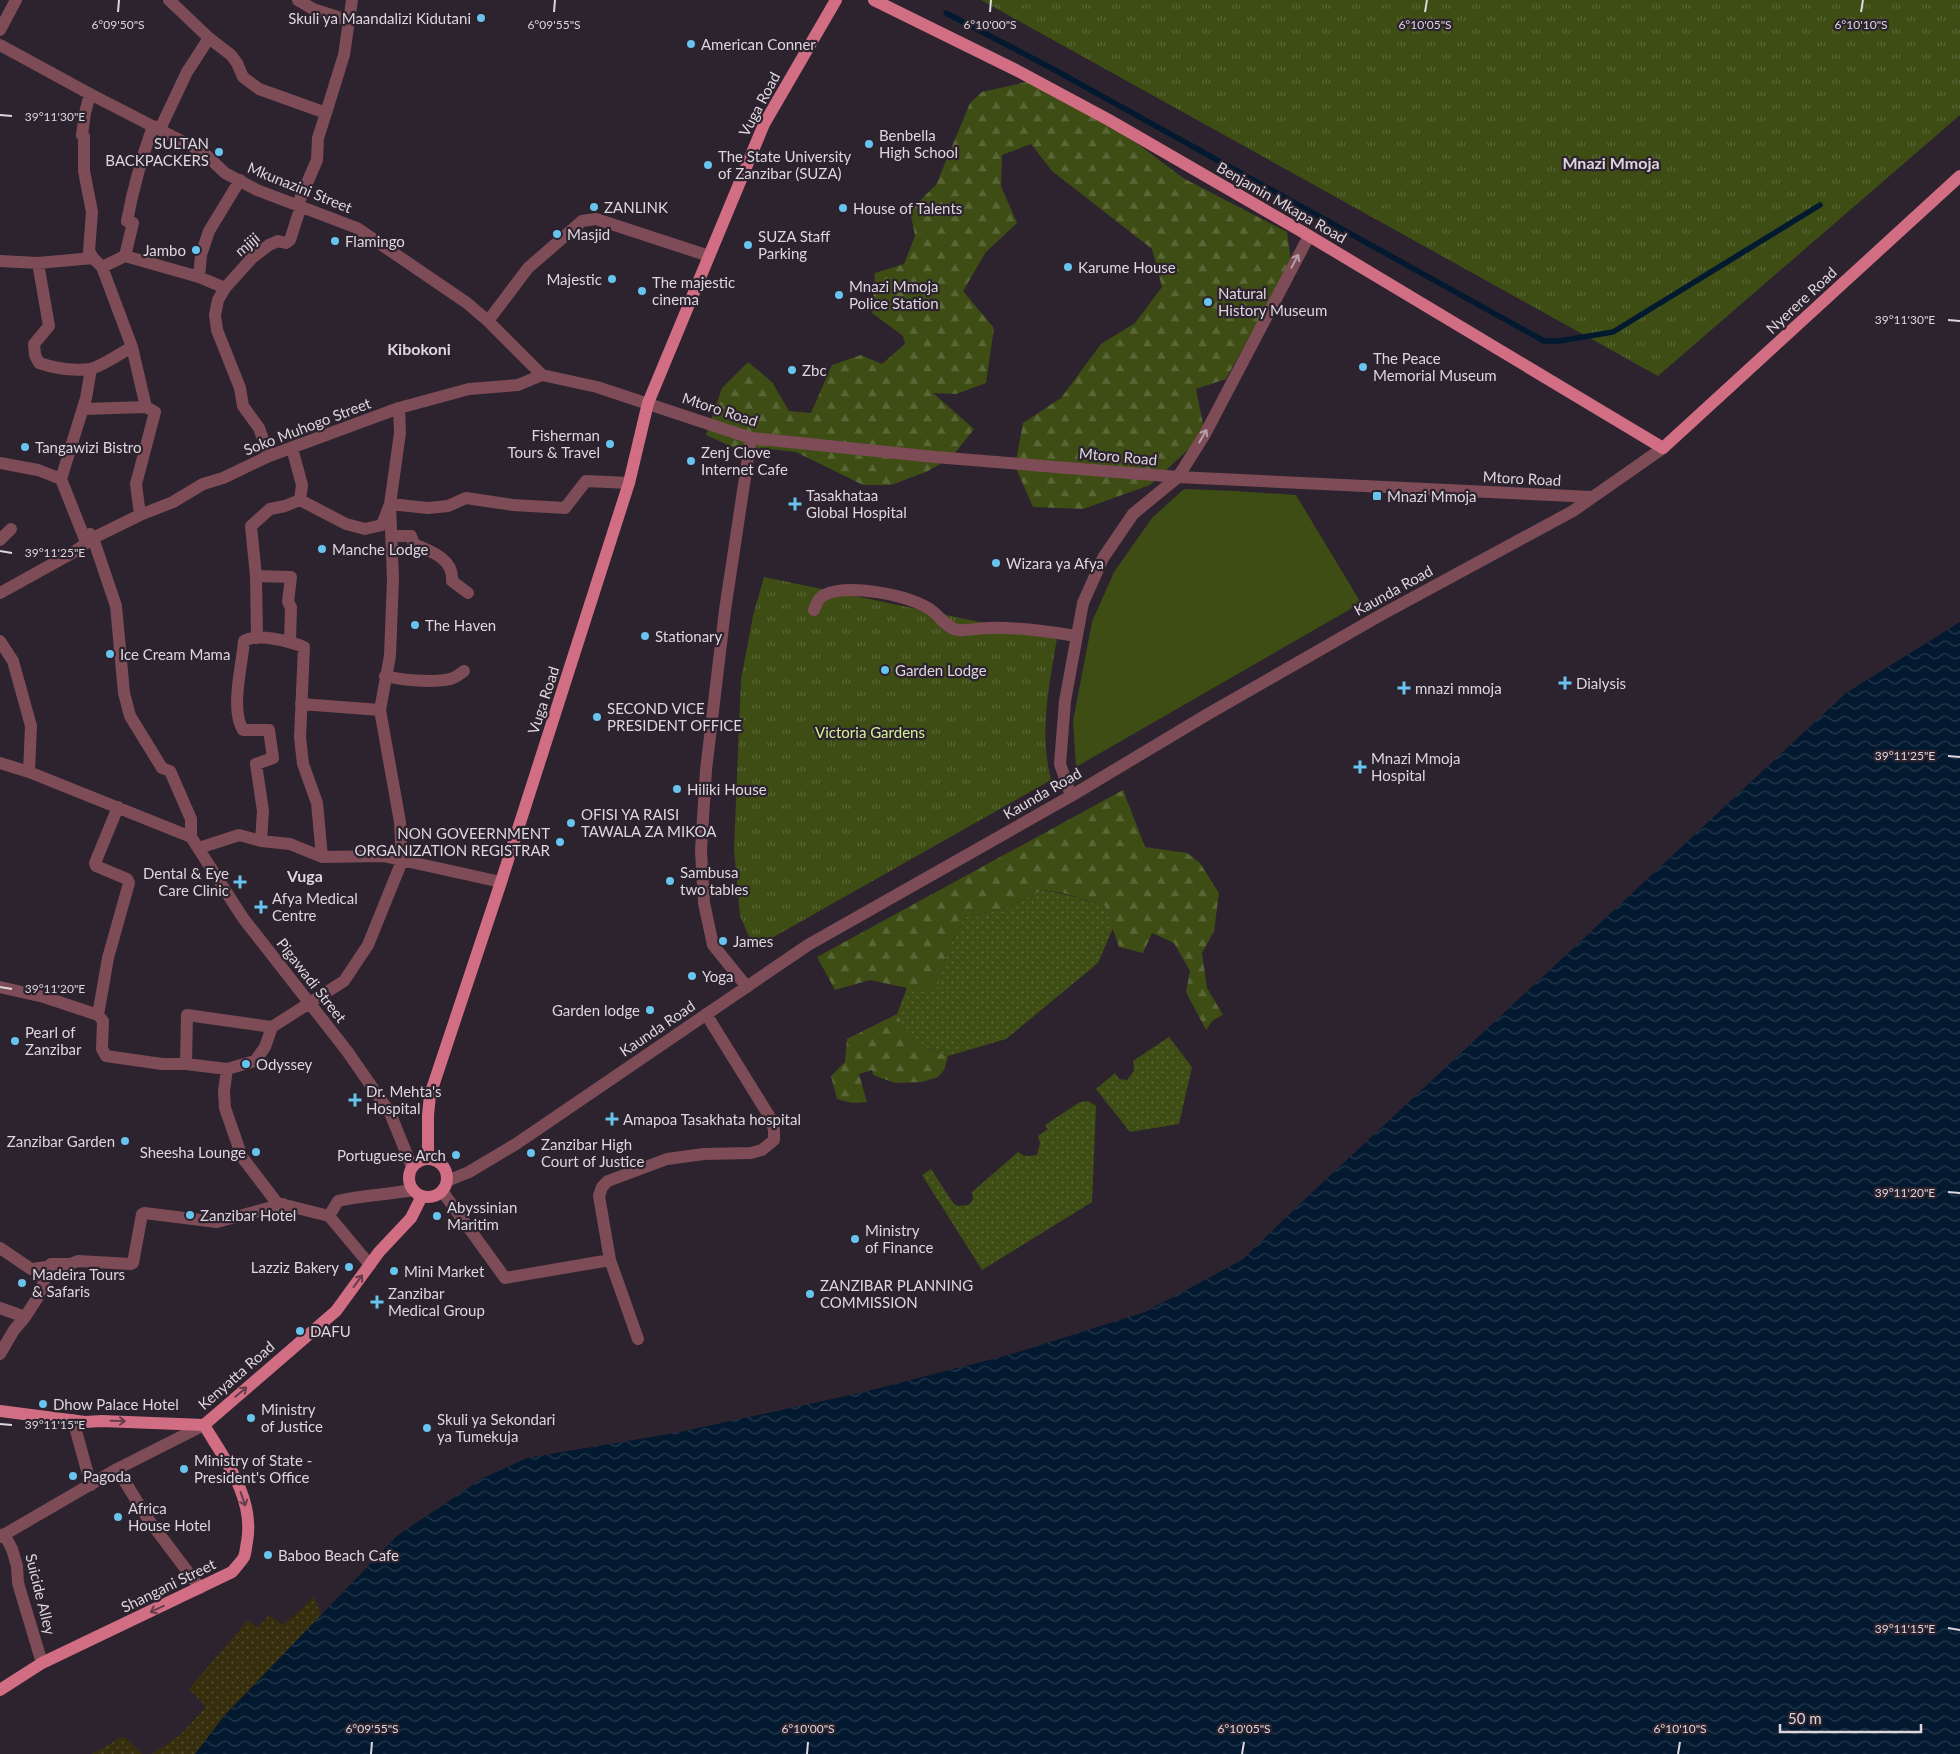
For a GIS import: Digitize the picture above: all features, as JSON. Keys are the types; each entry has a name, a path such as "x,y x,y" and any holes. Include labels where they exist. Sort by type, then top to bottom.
{"main road":[{"name":"Vuga Road","path":"428,1159 430,1094 502,882 629,483 648,403 764,124 836,0"},
{"name":"Benjamin Mkapa Road","path":"874,0 1016,70 1109,120 1309,236 1664,448"},
{"name":"Nyerere Road","path":"1664,448 1960,176"},
{"path":"428,1159 438,1162 442,1165 447,1176 445,1186 433,1197 417,1193 408,1178 412,1167 416,1162 428,1159"},
{"name":"Kenyatta Road","path":"0,1411 85,1422 133,1421 204,1425 336,1311 370,1265 411,1218 417,1193"},
{"name":"Shangani Street","path":"0,1690 42,1663 232,1572 244,1556 249,1517 243,1496 230,1468 204,1425"}],"street":[{"path":"0,30 16,0"},
{"path":"169,0 231,56 237,63 243,77 259,89 326,113"},
{"path":"298,0 313,9 350,22"},
{"path":"300,205 318,160 318,138 344,55 352,0"},
{"path":"125,256 133,223 128,221 131,201 156,128 187,72 210,38"},
{"name":"Mkunazini Street","path":"0,45 203,152 225,173 257,190 357,228 466,303 488,321 542,375"},
{"path":"90,94 82,135 84,136 84,180 88,186 92,212 89,251 92,258 102,267 132,347 146,407"},
{"path":"199,277 201,254 209,231 240,180"},
{"name":"mjiji","path":"225,288 252,258 269,245 278,241 286,243 290,240 300,205"},
{"path":"488,321 528,268 582,221 596,219 709,256"},
{"path":"1071,796 1060,764 1065,701 1083,602 1103,558 1133,514 1178,477 1205,434 1309,236"},
{"path":"102,267 125,256 199,277 225,288 218,300 215,315 217,330 240,388 243,406 258,428 269,456"},
{"path":"0,261 38,263 92,258"},
{"path":"38,263 49,326 34,344 35,354 39,363 64,368 91,369 132,347"},
{"path":"0,763 29,772 191,837 192,818 170,771 162,768 130,716 124,693 116,606 93,538 90,534 84,537 61,479 83,409 91,369"},
{"path":"542,375 597,387 648,403"},
{"name":"Soko Muhogo Street","path":"0,593 74,552 93,538 140,515 173,502 203,484 223,478 269,456 399,408 469,388 518,385 542,375"},
{"name":"Mtoro Road","path":"648,403 751,438 935,457 1178,477 1592,497"},
{"path":"83,409 146,407 156,412 136,484 140,515"},
{"path":"0,987 44,996 98,1015 103,1021 102,1049 106,1056 162,1064 227,1068 255,1061 265,1047 272,1027 344,981 368,945 402,861 400,822 380,710 390,656 393,579 390,504 400,433 399,408"},
{"path":"747,987 713,945 704,904 702,851 708,751 725,610 751,438"},
{"path":"292,448 302,485 300,500"},
{"name":"Kaunda Road","path":"445,1186 516,1144 808,944 1071,796 1208,714 1379,616 1573,511 1664,448"},
{"path":"0,463 38,470 61,479"},
{"path":"390,504 428,508 448,506 466,498 513,505 565,508 586,481 629,483"},
{"path":"257,638 256,576 252,526 270,509 300,500 346,524 365,529 382,525 390,504"},
{"path":"0,540 11,529"},
{"path":"392,536 411,536 414,544 434,552 451,569 452,581 468,592"},
{"path":"256,576 291,577 288,602 291,607 290,642"},
{"path":"814,610 816,603 825,595 844,591 871,591 920,603 937,614 950,628 957,630 988,628 1033,629 1076,636"},
{"path":"261,842 263,811 256,764 272,758 270,730 243,730 238,721 238,694 244,641 249,638 290,642 304,647 300,737 303,764 317,803 322,857"},
{"path":"0,641 13,661 30,726 29,772"},
{"path":"385,676 436,681 452,679 464,671"},
{"path":"301,704 380,710"},
{"path":"98,1015 108,958 129,883 127,879 96,866 95,863 118,807"},
{"path":"199,848 239,835 261,842 290,844 322,857 383,856 502,882"},
{"name":"Pigawadi Street","path":"191,837 243,918 347,1051 390,1113 412,1167"},
{"path":"638,1339 610,1260 599,1196 602,1187 608,1181 667,1159 704,1154 751,1153 762,1150 774,1140 771,1119 706,1014"},
{"path":"186,1064 187,1015 272,1027"},
{"path":"227,1068 224,1091 225,1108 242,1157 277,1202 330,1216 370,1265"},
{"path":"445,1186 505,1278 610,1260"},
{"path":"330,1216 338,1201 359,1196 417,1193"},
{"path":"0,1248 31,1269 47,1267 51,1264 70,1264 78,1261 131,1264 133,1263 142,1214 144,1213 217,1222 283,1204"},
{"path":"0,1354 14,1330 26,1317 38,1297 51,1264"},
{"path":"0,1308 26,1317"},
{"path":"73,1420 91,1485"},
{"path":"2,1536 118,1469 204,1425"},
{"path":"118,1469 148,1519 200,1588"},
{"name":"Suicide Alley","path":"2,1536 12,1549 17,1566 18,1583 42,1663"}],"green space":[{"path":"981,0 1960,0 1960,115 1658,376"},
{"path":"1031,81 1108,124 1183,178 1287,232 1291,261 1226,379 1196,389 1205,434 1150,485 1083,509 1033,507 1015,466 1023,423 1061,398 1101,344 1135,323 1162,287 1152,249 1052,171 1031,144 1002,155 1001,186 1017,223 986,252 963,291 994,328 986,383 956,394 933,393 974,429 951,458 926,472 891,485 863,485 796,452 769,449 739,450 706,435 722,388 748,362 772,382 789,411 811,413 832,365 861,355 882,364 905,344 903,336 872,313 875,273 904,264 915,236 910,210 936,185 970,103 982,92"},
{"path":"1184,489 1296,495 1361,603 1076,767 1073,721 1092,622 1114,572 1152,518"},
{"name":"Victoria Gardens","path":"764,577 1057,638 1048,691 1046,727 1047,762 1051,780 754,948 740,916 734,850 741,679 753,616"},
{"path":"1123,790 1145,847 1187,853 1200,863 1219,893 1214,931 1202,953 1207,988 1223,1015 1213,1020 1206,1030 1186,992 1190,971 1174,943 1152,933 1143,953 1119,947 1105,906 1063,893 1042,890 1006,908 965,917 947,951 937,989 907,988 870,980 835,990 817,957"},
{"path":"1042,890 1068,895 1105,906 1113,928 1098,963 1006,1039 948,1056 920,1045 908,1035 897,1014 907,988 937,988 947,951 965,917 1006,908"},
{"path":"897,1014 912,1038 922,1046 948,1056 944,1070 938,1077 922,1082 895,1083 873,1075 872,1070 859,1074 867,1102 852,1103 837,1099 831,1076 845,1062 847,1039"},
{"path":"1169,1037 1192,1067 1179,1124 1130,1132 1096,1089 1115,1073 1119,1079 1127,1080 1134,1071 1133,1061"},
{"path":"1088,1101 1096,1106 1092,1202 982,1270 922,1175 931,1169 953,1203 958,1206 968,1205 973,1200 972,1192 1018,1152 1024,1156 1037,1155 1040,1143 1038,1136 1048,1129 1045,1125 1080,1102"}],"sand":[{"path":"314,1597 321,1615 224,1716 196,1754 152,1754 180,1735 206,1707 189,1689 248,1620 257,1628 269,1615 283,1625"},
{"path":"123,1736 142,1754 92,1754"}],"water":[{"path":"1960,622 1960,1754 195,1754 224,1716 398,1535 483,1478 527,1458 675,1433 864,1392 1012,1354 1145,1312 1242,1260 1846,693"}],"waterway":[{"path":"946,13 1053,69 1544,341 1559,341 1613,332 1820,205"}],"place":[{"name":"Skuli ya Maandalizi Kidutani","path":"481,18"},
{"name":"American Conner","path":"691,44"},
{"name":"Benbella High School","path":"869,144"},
{"name":"SULTAN BACKPACKERS","path":"219,152"},
{"name":"The State University of Zanzibar (SUZA)","path":"708,165"},
{"name":"ZANLINK","path":"594,207"},
{"name":"House of Talents","path":"843,208"},
{"name":"Masjid","path":"557,234"},
{"name":"Flamingo","path":"335,241"},
{"name":"SUZA Staff Parking","path":"748,245"},
{"name":"Jambo","path":"196,250"},
{"name":"Karume House","path":"1068,267"},
{"name":"Majestic","path":"612,279"},
{"name":"The majestic cinema","path":"642,291"},
{"name":"Mnazi Mmoja Police Station","path":"839,295"},
{"name":"Natural History Museum","path":"1208,302"},
{"name":"The Peace Memorial Museum","path":"1363,367"},
{"name":"Zbc","path":"792,370"},
{"name":"Fisherman Tours & Travel","path":"610,444"},
{"name":"Tangawizi Bistro","path":"25,447"},
{"name":"Zenj Clove Internet Cafe","path":"691,461"},
{"name":"Mnazi Mmoja","path":"1377,496"},
{"name":"Tasakhataa Global Hospital","path":"795,504"},
{"name":"Manche Lodge","path":"322,549"},
{"name":"Wizara ya Afya","path":"996,563"},
{"name":"The Haven","path":"415,625"},
{"name":"Stationary","path":"645,636"},
{"name":"Ice Cream Mama","path":"110,654"},
{"name":"Garden Lodge","path":"885,670"},
{"name":"Dialysis","path":"1565,683"},
{"name":"mnazi mmoja","path":"1404,688"},
{"name":"SECOND VICE PRESIDENT OFFICE","path":"597,717"},
{"name":"Mnazi Mmoja Hospital","path":"1360,767"},
{"name":"Hiliki House","path":"677,789"},
{"name":"OFISI YA RAISI TAWALA ZA MIKOA","path":"571,823"},
{"name":"NON GOVEERNMENT ORGANIZATION REGISTRAR","path":"560,842"},
{"name":"Sambusa two tables","path":"670,881"},
{"name":"Dental & Eye Care Clinic","path":"240,882"},
{"name":"Afya Medical Centre","path":"261,907"},
{"name":"James","path":"723,941"},
{"name":"Yoga","path":"692,976"},
{"name":"Garden lodge","path":"650,1010"},
{"name":"Pearl of Zanzibar","path":"15,1041"},
{"name":"Odyssey","path":"246,1064"},
{"name":"Dr. Mehta's Hospital","path":"355,1100"},
{"name":"Amapoa Tasakhata hospital","path":"612,1119"},
{"name":"Zanzibar Garden","path":"125,1141"},
{"name":"Sheesha Lounge","path":"256,1152"},
{"name":"Zanzibar High Court of Justice","path":"531,1153"},
{"name":"Portuguese Arch","path":"456,1155"},
{"name":"Zanzibar Hotel","path":"190,1215"},
{"name":"Abyssinian Maritim","path":"437,1216"},
{"name":"Ministry of Finance","path":"855,1239"},
{"name":"Lazziz Bakery","path":"349,1267"},
{"name":"Mini Market","path":"394,1271"},
{"name":"Madeira Tours & Safaris","path":"22,1283"},
{"name":"ZANZIBAR PLANNING COMMISSION","path":"810,1294"},
{"name":"Zanzibar Medical Group","path":"377,1302"},
{"name":"DAFU","path":"300,1331"},
{"name":"Dhow Palace Hotel","path":"43,1404"},
{"name":"Ministry of Justice","path":"251,1418"},
{"name":"Skuli ya Sekondari ya Tumekuja","path":"427,1428"},
{"name":"Ministry of State - President's Office","path":"184,1469"},
{"name":"Pagoda","path":"73,1476"},
{"name":"Africa House Hotel","path":"118,1517"},
{"name":"Baboo Beach Cafe","path":"268,1555"}],"district":[{"name":"Mnazi Mmoja","path":"1611,162"},
{"name":"Kibokoni","path":"419,348"},
{"name":"Vuga","path":"305,875"}]}
